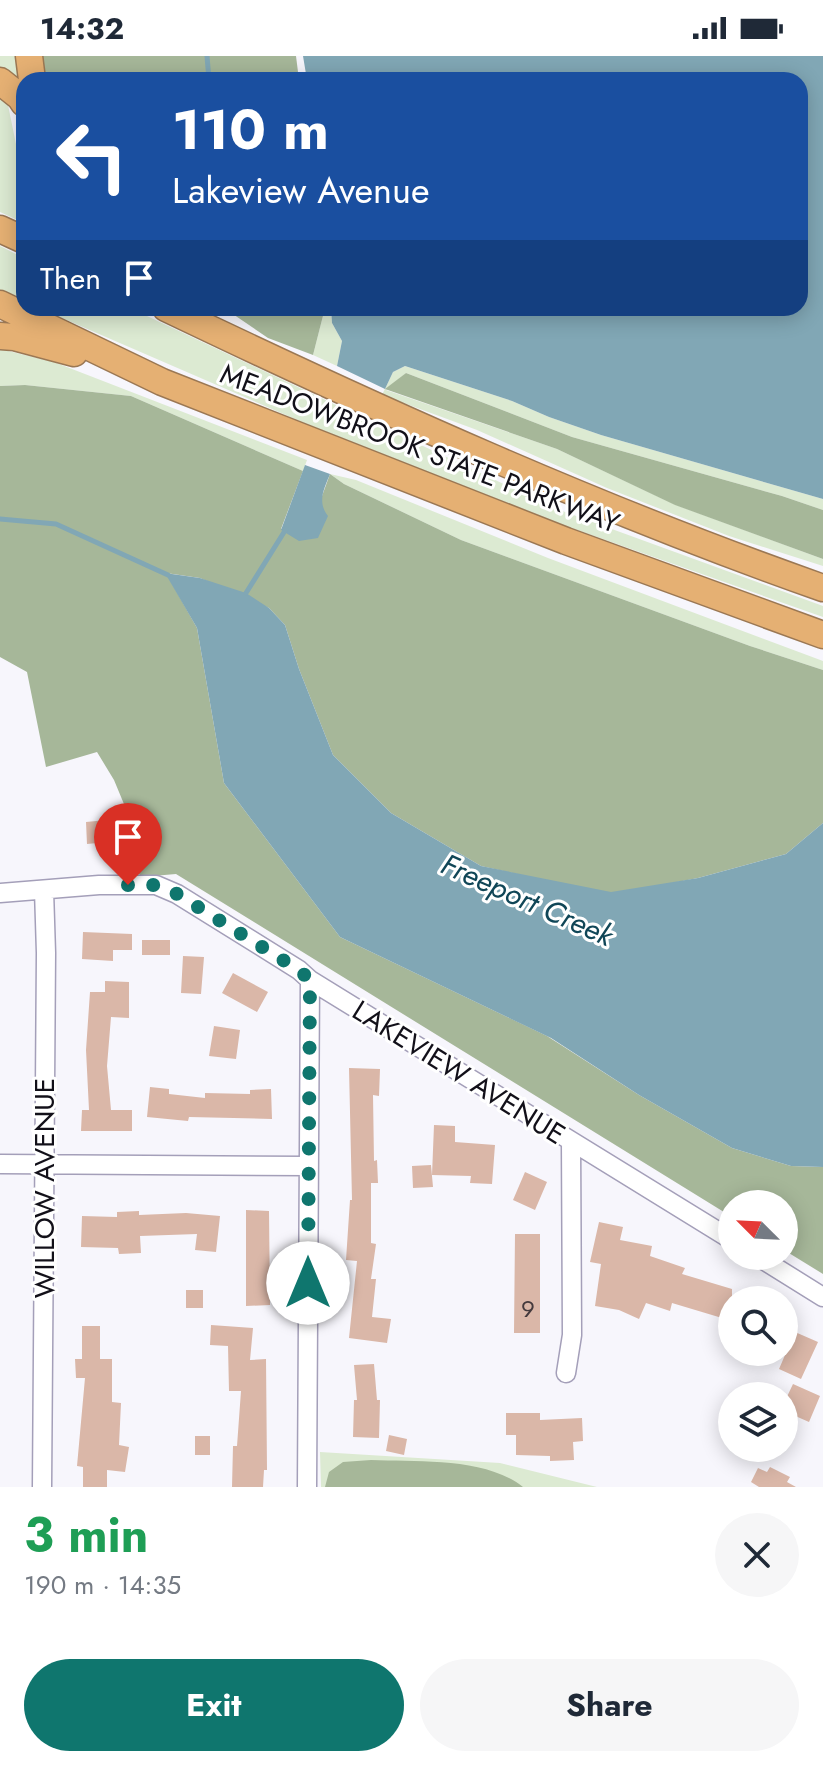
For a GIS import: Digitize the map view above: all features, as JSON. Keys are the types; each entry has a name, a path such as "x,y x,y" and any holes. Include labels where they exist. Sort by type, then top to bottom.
{"highway":[{"path":"0,81 16,94"},
{"name":"MEADOWBROOK STATE PARKWAY","path":"25,316 133,368 552,536 823,635"},
{"name":"MEADOWBROOK STATE PARKWAY","path":"184,316 369,405 559,488 823,588"},
{"path":"0,336 133,368"}],"street":[{"name":"LAKEVIEW AVENUE","path":"0,893 99,885 156,885 177,894 299,970 310,980 718,1231"},
{"name":"WILLOW AVENUE","path":"42,1487 44,890"},
{"path":"307,1487 310,980"},
{"path":"566,1373 572,1335 571,1141"},
{"path":"0,1164 308,1166"},
{"path":"780,1270 823,1297"}],"green space":[{"path":"0,56 17,56 19,72 16,72 16,81 0,73"},
{"path":"40,56 296,56 298,72 42,72"},
{"path":"0,91 8,105 16,144 16,219 0,212"},
{"path":"0,246 16,254 16,297 0,290"},
{"path":"57,316 147,316 557,509 823,606 823,617 566,526 302,422"},
{"path":"236,316 323,316 313,355 268,338"},
{"path":"323,316 332,316 342,341 337,366 313,355"},
{"path":"0,349 54,362 307,460 303,471 131,396 25,385 0,386"},
{"path":"405,366 512,401 601,435 823,499 823,510 572,437 406,373 386,390 557,449 676,505 823,559 823,566 729,536 607,488 477,430 382,395 393,372"},
{"path":"406,373 572,437 823,510 823,559 675,505 557,449 385,389"},
{"path":"25,385 131,396 303,471 281,529 322,509 322,496 330,474 344,484 461,540 823,670 823,823 786,854 698,878 610,895 481,866 391,813 333,755 285,625 269,608 200,578 166,573 197,628 224,783 340,937 547,1036 639,1095 732,1148 791,1166 823,1167 823,1274 798,1259 798,1190 718,1190 718,1208 176,874 141,877 131,861 136,833 114,780 97,752 46,767 27,672 0,657 0,386"},
{"path":"330,474 356,480 548,558 823,661 823,670 461,540 344,484"},
{"path":"320,1452 500,1463 597,1487 321,1487"},
{"path":"371,1460 471,1466 490,1470 523,1487 325,1487 329,1472 343,1462"}],"water":[{"path":"303,56 823,56 823,499 601,435 512,401 405,366 393,372 385,389 337,366 342,341 332,316 808,316 808,72 306,72"},
{"path":"305,465 330,474 322,501 328,516 318,538 299,541 281,530"},
{"name":"Freeport Creek","path":"165,573 200,578 246,593 269,608 285,625 333,755 391,813 481,866 611,892 698,878 786,854 823,823 823,1167 791,1166 732,1148 639,1095 551,1038 340,937 224,783 197,628"}],"building":[{"path":"117,819 118,841 87,844 86,822"},
{"path":"83,932 132,934 132,950 113,950 113,961 82,959"},
{"path":"142,940 170,940 170,955 142,955"},
{"path":"183,956 204,957 201,994 181,993"},
{"path":"233,973 268,992 257,1012 222,993"},
{"path":"105,981 129,982 129,1018 111,1017 107,1066 111,1110 132,1110 132,1131 81,1131 82,1110 89,1110 86,1050 90,992 105,992"},
{"path":"214,1026 240,1030 236,1059 209,1056"},
{"path":"349,1068 380,1069 379,1096 373,1095 374,1161 377,1160 378,1183 371,1183 371,1243 376,1244 371,1279 376,1279 372,1317 391,1319 387,1343 349,1338 357,1261 346,1260 352,1200"},
{"path":"150,1087 169,1089 169,1094 205,1098 205,1093 250,1094 250,1090 271,1089 272,1119 189,1117 188,1121 147,1117"},
{"path":"434,1125 455,1126 455,1142 495,1145 492,1184 470,1183 471,1176 432,1175"},
{"path":"431,1165 433,1187 413,1188 412,1166"},
{"path":"525,1172 547,1182 535,1210 513,1200"},
{"path":"246,1210 269,1211 270,1305 246,1306"},
{"path":"139,1211 139,1215 186,1213 220,1216 216,1252 195,1250 197,1234 140,1236 141,1253 119,1254 118,1248 81,1247 82,1216 117,1217 117,1212"},
{"path":"599,1222 623,1227 620,1240 652,1246 650,1256 685,1268 682,1274 722,1286 718,1286 718,1317 672,1303 670,1311 646,1303 639,1319 619,1310 595,1306 601,1264 590,1262"},
{"path":"515,1234 540,1234 540,1333 514,1333"},
{"path":"186,1290 203,1290 203,1308 186,1308"},
{"path":"211,1325 253,1328 250,1360 266,1359 267,1470 264,1470 263,1487 232,1487 233,1446 237,1446 241,1391 229,1391 228,1346 210,1345"},
{"path":"82,1326 100,1326 100,1359 112,1359 112,1402 121,1403 119,1445 129,1447 125,1472 107,1470 107,1487 83,1487 83,1467 77,1466 85,1378 76,1378 75,1359 82,1359"},
{"path":"798,1333 818,1342 801,1379 779,1369 780,1366 798,1366"},
{"path":"374,1364 377,1400 380,1400 379,1438 353,1437 354,1400 357,1400 354,1365"},
{"path":"798,1386 820,1396 809,1422 798,1417"},
{"path":"506,1413 540,1413 540,1420 582,1418 583,1441 573,1442 574,1460 550,1461 550,1456 516,1455 516,1435 506,1435"},
{"path":"389,1435 407,1439 404,1455 386,1451"},
{"path":"195,1436 210,1436 210,1455 195,1455"},
{"path":"770,1467 790,1477 787,1482 796,1487 759,1487 751,1482 758,1468 767,1472"}],"waterway":[{"path":"207,56 208,72"},
{"path":"0,519 56,524 168,575"},
{"path":"246,593 286,529"}],"route":[{"path":"128,885 156,885 177,894 299,970 310,980 308,1283"}]}
